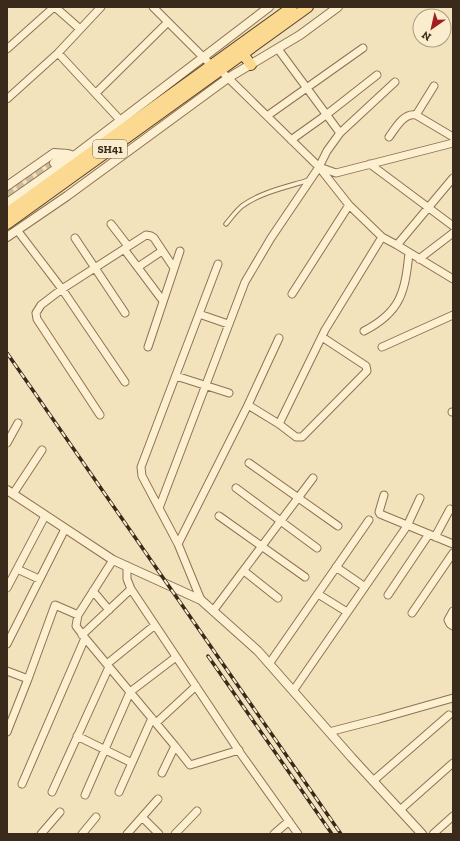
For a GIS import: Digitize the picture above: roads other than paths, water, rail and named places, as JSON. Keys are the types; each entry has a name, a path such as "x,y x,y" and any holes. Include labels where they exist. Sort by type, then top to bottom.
{"main road":[{"name":"SH41","path":"7,224 213,70 292,7"},
{"name":"SH41","path":"7,213 213,70 243,54 308,7"},
{"path":"243,54 251,65"}],"street":[{"path":"7,49 55,7 80,29"},
{"path":"7,99 58,53 101,7"},
{"path":"153,7 204,57 213,70 228,78 319,167 349,205 382,237 450,277 453,270"},
{"path":"7,202 74,156 269,7"},
{"path":"7,237 125,154 228,78 300,35 338,7"},
{"path":"96,93 168,22"},
{"path":"267,116 363,48"},
{"path":"278,49 340,133"},
{"path":"58,53 121,121"},
{"path":"290,140 326,115 377,75"},
{"path":"159,508 228,324 249,276 271,238 319,167 326,151 340,133 395,82"},
{"path":"416,115 434,86"},
{"path":"389,137 407,116 412,114 453,137"},
{"path":"319,167 336,173 453,144"},
{"path":"7,186 54,152 74,156"},
{"path":"54,163 65,154"},
{"path":"370,164 453,226"},
{"path":"397,245 453,178"},
{"path":"292,294 349,205"},
{"path":"111,224 138,267 163,301"},
{"path":"17,230 62,289 125,382"},
{"path":"419,259 453,233"},
{"path":"100,415 36,316 36,310 62,289 142,237 149,235 154,238 174,268"},
{"path":"279,424 322,337 382,237"},
{"path":"75,238 125,313"},
{"path":"138,267 162,250"},
{"path":"148,347 180,251"},
{"path":"364,331 379,323 388,315 398,302 407,276 409,253"},
{"path":"201,600 178,544 142,476 141,468 218,264"},
{"path":"199,314 228,324"},
{"path":"382,347 453,315"},
{"path":"248,405 279,424 296,437 302,437 367,371 363,364 322,337"},
{"path":"178,544 248,405 279,338"},
{"path":"176,376 229,394"},
{"path":"7,443 18,422"},
{"path":"42,450 10,492 113,560 201,600 258,651 328,732 422,834"},
{"path":"249,463 338,526"},
{"path":"213,611 313,478"},
{"path":"236,488 317,548"},
{"path":"384,494 379,513 453,544"},
{"path":"293,691 407,526 420,498"},
{"path":"388,595 450,509"},
{"path":"7,588 46,516"},
{"path":"219,516 305,577"},
{"path":"269,664 369,520"},
{"path":"7,644 65,529"},
{"path":"412,612 453,553"},
{"path":"113,560 78,615 76,626 190,765 239,750"},
{"path":"127,566 127,580 130,589 298,834"},
{"path":"336,567 365,587"},
{"path":"17,569 39,579"},
{"path":"244,571 278,598"},
{"path":"22,784 84,636 130,589"},
{"path":"93,592 109,610"},
{"path":"318,594 347,612"},
{"path":"7,732 9,721 28,679 55,605 78,615"},
{"path":"453,611 448,620 453,626"},
{"path":"52,792 108,665 155,625"},
{"path":"85,795 130,692 176,657"},
{"path":"7,671 28,679"},
{"path":"119,792 154,721 196,686"},
{"path":"328,732 453,698"},
{"path":"373,781 449,715"},
{"path":"78,736 132,763"},
{"path":"162,773 175,746"},
{"path":"400,810 453,763"},
{"path":"126,834 158,799"},
{"path":"175,834 197,811"},
{"path":"40,834 60,812"},
{"path":"433,834 453,816"},
{"path":"82,834 96,817"},
{"path":"142,817 159,834"},
{"path":"274,834 289,821"}],"lane":[{"path":"226,224 236,212 253,199 310,180"}],"tunnel":[{"path":"7,195 54,163"}],"railway":[{"path":"7,353 341,834"},
{"path":"208,656 332,834"}]}
